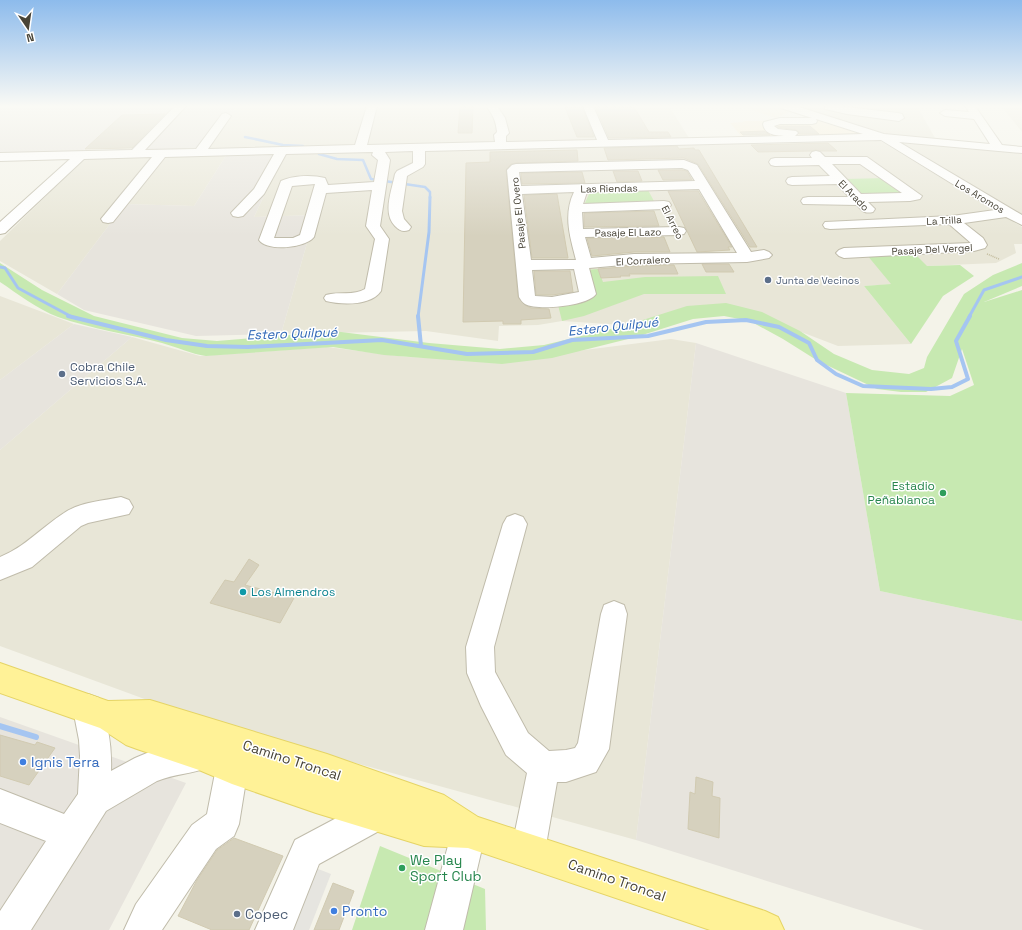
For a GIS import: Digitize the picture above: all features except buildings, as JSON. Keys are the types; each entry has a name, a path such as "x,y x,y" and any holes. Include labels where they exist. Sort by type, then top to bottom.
{"main road":[{"name":"Camino Troncal","path":"0,678 98,713 137,734 316,797 424,829 469,831"},
{"name":"Camino Troncal","path":"98,713 150,715 327,770 432,807 469,831 765,930"}],"street":[{"path":"136,153 140,149"},
{"path":"0,157 305,149"},
{"path":"332,298 362,297 371,294 373,291 382,239 373,226 384,160 382,156 378,155 380,149"},
{"path":"404,227 397,220 395,212 401,174 419,164 419,149"},
{"path":"595,149 599,166 607,188"},
{"name":"El Arado","path":"811,149 907,251"},
{"name":"Los Aromos","path":"903,149 1022,222"},
{"path":"238,213 259,191 282,150"},
{"path":"250,151 262,164 257,184 259,191"},
{"path":"108,219 162,153"},
{"path":"0,230 81,155"},
{"path":"775,162 863,160 921,198 910,197 808,202"},
{"path":"599,166 687,165 693,168 748,257"},
{"name":"Pasaje El Overo","path":"585,263 581,268 588,294 587,296 580,299 537,302 530,300 527,296 513,170 599,166"},
{"path":"316,180 321,181 321,188 307,237 300,241 274,243 266,240 286,184 290,182 316,180"},
{"path":"792,181 840,180"},
{"name":"Las Riendas","path":"515,190 704,185"},
{"path":"321,188 379,186"},
{"name":"El Arreo","path":"656,187 664,205 679,231 690,258"},
{"path":"582,189 575,208 574,226 585,263"},
{"path":"575,208 664,205"},
{"name":"La Trilla","path":"830,225 952,220 1008,213"},
{"name":"Pasaje Del Vergel","path":"844,253 974,248 980,245 978,241 952,220"},
{"name":"Pasaje El Lazo","path":"577,233 679,231"},
{"name":"El Corralero","path":"523,265 585,263 634,259 748,257 764,255"},
{"path":"0,569 23,559 73,519 84,514 121,507"},
{"path":"515,524 480,647 482,673 491,696 518,744 544,767 566,766 585,761 592,749 614,614"},
{"path":"94,799 96,756 95,740 98,713"},
{"path":"9,930 94,799 146,768 166,760 218,762 222,824 204,837 149,917 143,930"},
{"path":"528,851 544,767"},
{"path":"0,806 72,834"},
{"path":"274,930 307,852 376,814"},
{"path":"444,930 469,831"}],"shaded area":[{"path":"0,149 85,149 83,152 0,153"},
{"path":"145,149 183,149 145,150"},
{"path":"509,149 894,149 1022,227 1022,244 1014,244 1016,253 996,263 927,266 928,282 864,286 911,344 838,346 746,311 639,326 562,321 538,325 499,326 498,341 426,331 281,334 315,215 254,217 284,153"},
{"path":"910,149 993,149 1022,152 1022,217"},
{"path":"284,153 254,217 315,215 281,334 196,336 84,310 57,294 125,204 194,206 227,154"},
{"path":"227,154 194,206 125,204 57,294 0,261 0,241 86,157"},
{"path":"0,296 74,324 0,380"},
{"path":"74,324 132,337 0,450 0,380"},
{"path":"132,337 200,356 327,347 407,357 506,360 671,339 696,343 636,840 210,723 0,646 0,450"},
{"path":"696,343 846,393 880,591 1022,621 1022,930 924,930 636,840"},
{"path":"0,717 186,783 109,930 0,930"},
{"path":"313,867 331,874 309,930 287,930"}],"green space":[{"path":"885,178 907,194 861,195 845,179"},
{"path":"648,190 655,203 584,205 590,192"},
{"path":"913,252 927,266 960,265 974,276 943,296 911,344 864,286 891,284 867,255"},
{"name":"Estadio Peñablanca","path":"0,263 42,290 94,316 182,338 217,341 333,331 429,343 500,349 544,345 627,325 687,306 726,303 762,312 800,331 834,354 872,370 909,374 924,368 927,357 964,294 993,275 1022,263 1022,286 984,302 1022,290 1022,621 880,591 846,393 950,396 974,385 962,349 952,378 926,392 901,392 877,389 818,361 783,339 750,321 724,316 693,319 636,337 552,358 502,364 384,355 333,347 206,356 162,343 84,325 50,314 0,282"},
{"path":"598,269 603,282 645,277 718,276 726,294 644,294 584,316 562,321 558,305 583,302 592,295 586,270"},
{"name":"We Play Sport Club","path":"380,846 485,889 486,930 352,930"}],"waterway":[{"path":"319,154 337,159 363,160 371,179 425,187 430,192 430,197"},
{"path":"418,317 429,232 430,197"},
{"name":"Estero Quilpué","path":"0,267 5,268 18,288 72,317"},
{"name":"Estero Quilpué","path":"969,317 984,290 1022,277"},
{"name":"Estero Quilpué","path":"68,316 72,317"},
{"name":"Estero Quilpué","path":"72,317 166,340 207,346 248,347 382,340 467,354 533,352 572,340 648,336 706,322 746,320 779,327 809,343 817,360 836,374 863,386 931,389 952,387 968,379 956,341 970,316"},
{"path":"418,317 421,346"},
{"path":"0,726 36,737"}],"place":[{"name":"Junta de Vecinos","path":"768,280"},
{"name":"Cobra Chile Servicios S.A.","path":"62,374"},
{"name":"Estadio Peñablanca","path":"943,493"},
{"name":"Los Almendros","path":"243,592"},
{"name":"Ignis Terra","path":"23,762"},
{"name":"We Play Sport Club","path":"402,868"},
{"name":"Pronto","path":"334,911"},
{"name":"Copec","path":"237,914"}]}
